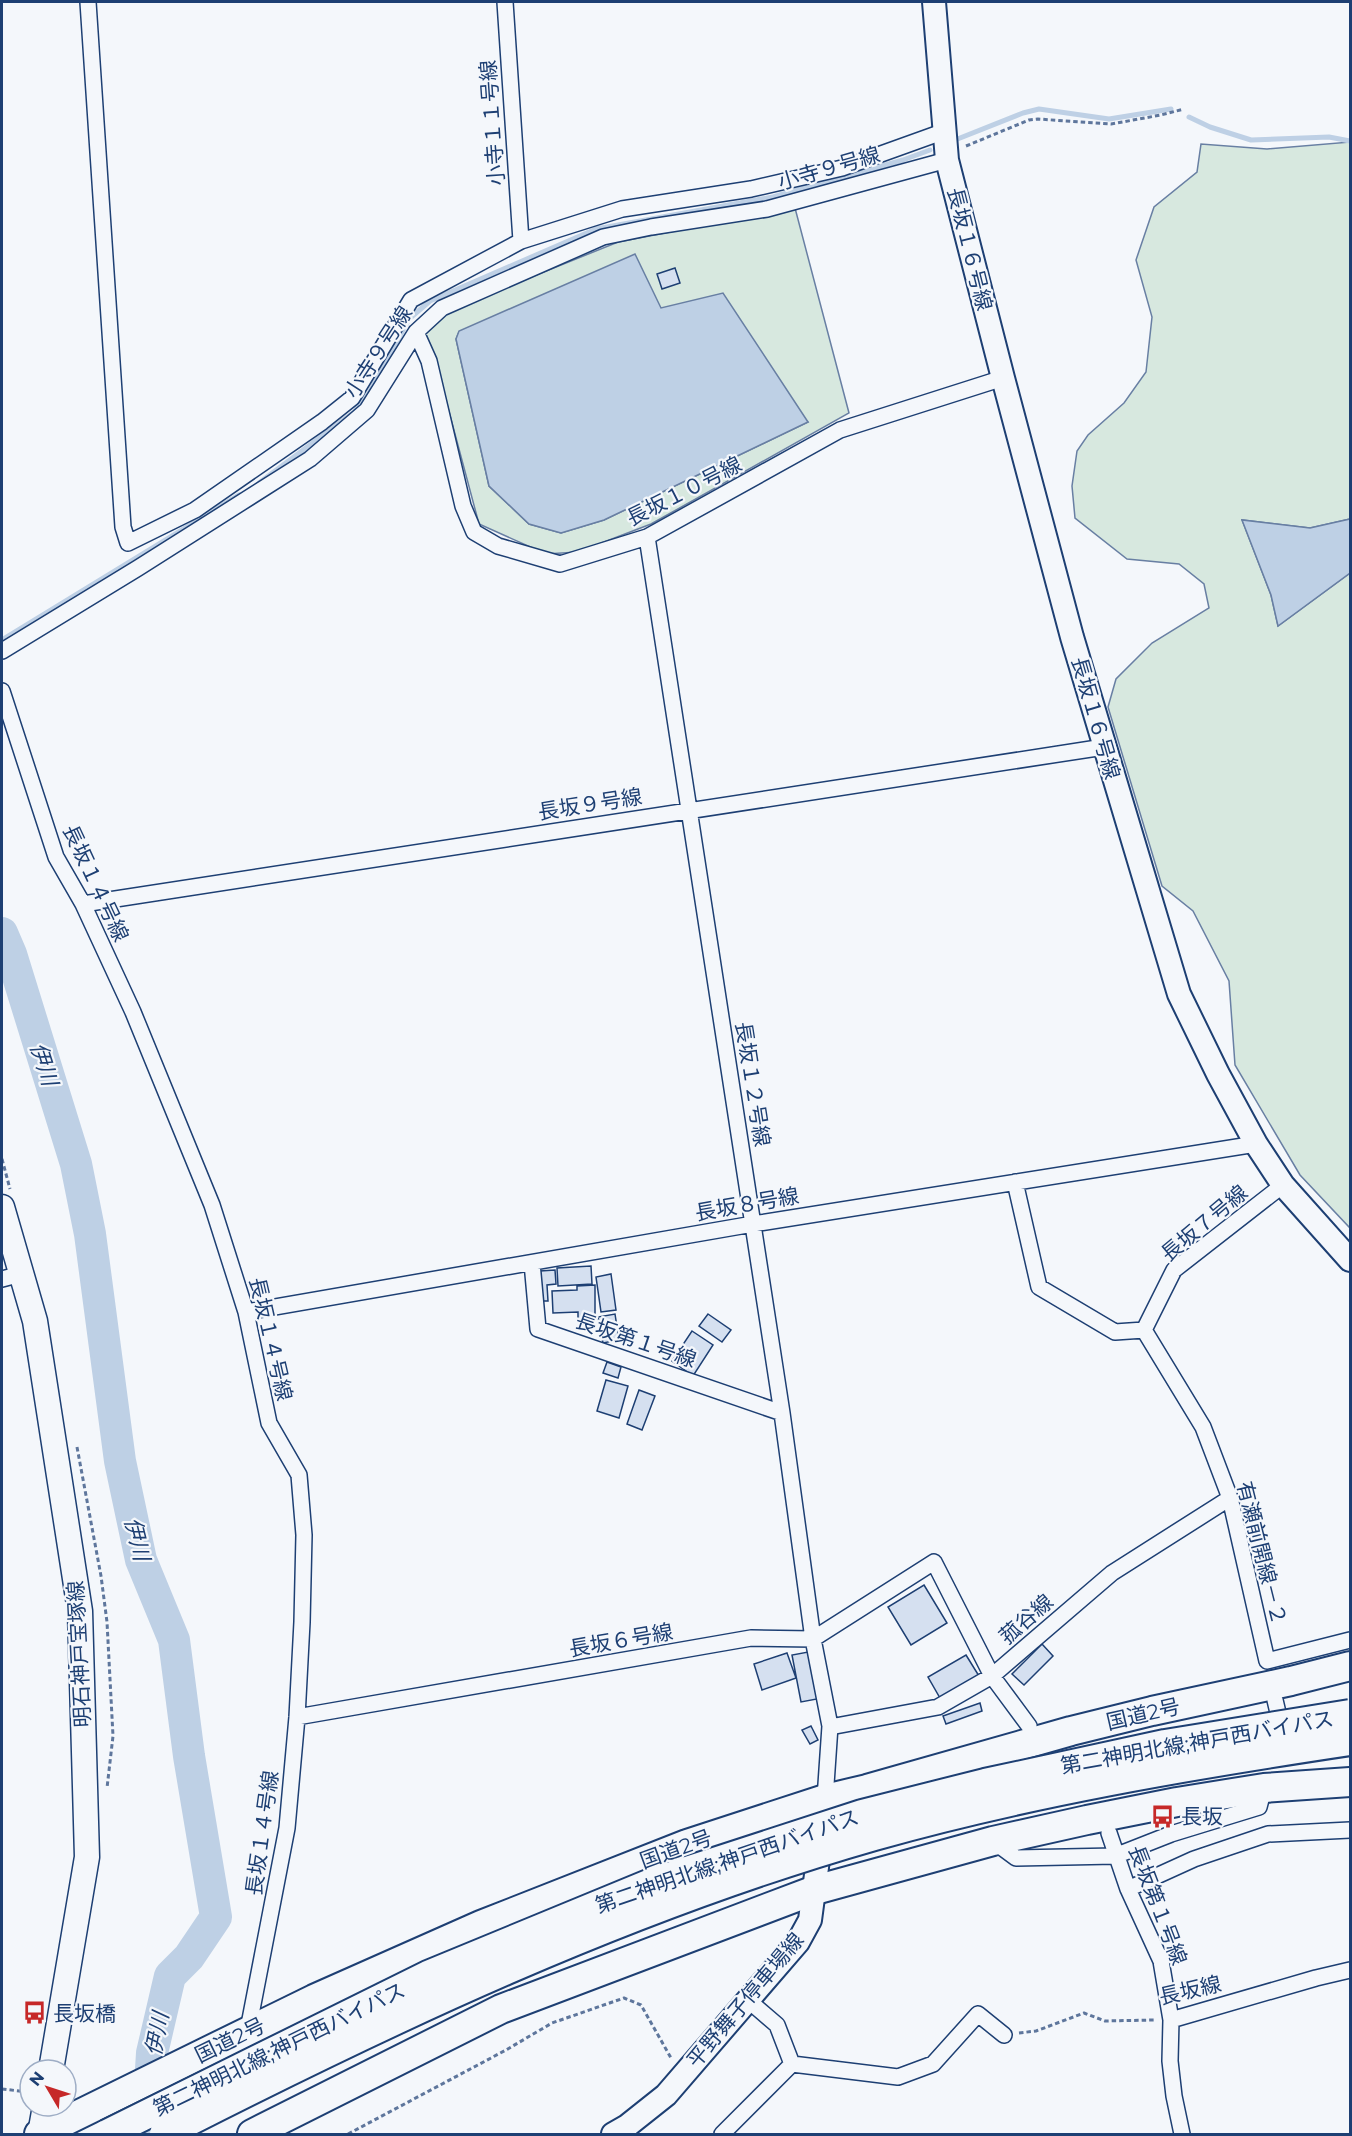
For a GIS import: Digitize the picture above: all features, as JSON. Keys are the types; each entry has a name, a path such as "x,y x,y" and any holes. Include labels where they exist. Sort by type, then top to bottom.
{"highway":[{"name":"国道2号","path":"40,2134 239,2034 481,1925 687,1844 825,1799 1152,1711 1350,1666"},
{"name":"第二神明北線;神戸西バイパス","path":"107,2134 428,1975 656,1881 862,1814 984,1783 1165,1744 1350,1714"},
{"name":"第二神明北線;神戸西バイパス","path":"164,2134 442,1997 662,1906 757,1873 873,1837 994,1805 1174,1768 1350,1740"},
{"path":"252,2134 501,2009 815,1890 993,1841 1087,1820 1264,1788 1350,1782"}],"main road":[{"name":"明石神戸宝塚線","path":"2,1207 11,1276 34,1321 81,1622 87,1857 53,2058"},
{"path":"38,2118 40,2134"}],"street":[{"path":"88,2 123,527 133,556"},
{"name":"小寺１１号線","path":"505,2 521,241"},
{"path":"2,651 133,556 310,459 367,410 416,332 442,308 651,216 767,209 946,148 934,2"},
{"name":"小寺９号線","path":"133,556 322,422 352,398 411,300 521,241 622,209 651,216 751,189 842,168 946,148"},
{"name":"長坂１６号線","path":"946,148 1003,378 1069,626 1179,994 1218,1074 1256,1144 1283,1185 1350,1260"},
{"name":"長坂１０号線","path":"416,332 429,361 463,506 474,532 498,546 560,564 647,537 840,430 1003,378"},
{"name":"長坂１２号線","path":"647,537 783,1413 813,1639 830,1727 825,1799"},
{"name":"長坂１４号線","path":"2,691 56,857 83,904 133,1012 212,1205 246,1312 268,1423 299,1475 304,1535 297,1718 287,1828 239,2034"},
{"name":"長坂９号線","path":"83,904 1104,747"},
{"name":"長坂８号線","path":"246,1312 753,1224 1256,1144"},
{"path":"1015,1182 1039,1287 1115,1332 1144,1330"},
{"name":"長坂７号線","path":"1144,1330 1174,1270 1283,1185"},
{"name":"長坂第１号線","path":"532,1263 538,1329 783,1413"},
{"name":"有瀬前開線－２","path":"1144,1330 1203,1427 1230,1498 1267,1661 1350,1640"},
{"name":"菰谷線","path":"830,1727 938,1707 992,1676 1112,1573 1230,1498"},
{"path":"813,1639 934,1562 992,1676 1029,1726"},
{"name":"長坂６号線","path":"297,1718 751,1638 813,1639"},
{"path":"1275,1700 1283,1739"},
{"path":"1076,1780 1209,1750 1350,1730"},
{"path":"1045,1751 1098,1801"},
{"path":"993,1841 1016,1858 1115,1856 1171,1834 1259,1807 1264,1788"},
{"name":"平野舞子停車場線","path":"613,2134 627,2126 666,2095 798,1942 810,1920 825,1799"},
{"path":"1128,1889 1194,1859 1268,1834 1350,1830"},
{"name":"長坂第１号線","path":"1109,1833 1128,1889 1161,1961 1171,2020 1170,2061 1174,2096 1182,2134"},
{"name":"長坂線","path":"1171,2020 1350,1970"},
{"path":"748,2000 777,2025 792,2064"},
{"path":"792,2064 898,2077 933,2064 978,2014 1004,2035"},
{"path":"722,2134 792,2064"}],"path":[{"path":"946,148 983,140 1029,120 1111,124 1161,116 1184,109"},
{"path":"348,2134 552,2023 624,1998 641,2006 682,2076"},
{"name":"長坂線","path":"1004,2035 1036,2031 1084,2013 1105,2021 1171,2020"},
{"path":"2,2089 18,2094"}],"shaded area":[{"path":"1350,142 1350,519 1310,528 1242,520 1271,595 1278,626 1350,573 1350,1228 1300,1175 1235,1065 1229,981 1193,911 1162,886 1108,707 1116,679 1152,643 1209,608 1204,584 1179,564 1127,559 1075,518 1072,486 1077,451 1088,435 1124,403 1146,372 1152,317 1136,260 1154,207 1197,172 1201,144 1267,149"},
{"path":"795,208 849,413 651,524 578,552 546,554 479,524 435,359 423,331 445,312 618,242","holes":["661,308 808,422 604,520 561,533 529,524 489,486 456,339 459,332"]}],"water":[{"path":"635,254 661,308 723,293 808,422 604,520 561,533 529,524 489,486 456,339 459,331"},
{"path":"1350,519 1350,573 1278,626 1271,595 1242,520 1310,528"}],"building":[{"path":"675,268 680,283 662,289 657,274"},
{"path":"591,1266 592,1284 558,1286 557,1268"},
{"path":"555,1270 556,1284 547,1285 548,1301 543,1301 540,1271"},
{"path":"611,1274 616,1310 601,1312 596,1277"},
{"path":"595,1285 595,1318 578,1319 578,1312 553,1313 552,1291 577,1290 577,1286"},
{"path":"615,1314 619,1340 603,1343 598,1317"},
{"path":"708,1314 731,1330 722,1342 699,1326"},
{"path":"692,1331 713,1345 693,1376 672,1361"},
{"path":"607,1362 621,1367 618,1378 603,1373"},
{"path":"606,1380 628,1386 619,1418 597,1411"},
{"path":"639,1390 655,1396 642,1430 627,1424"},
{"path":"924,1585 947,1623 911,1645 888,1607"},
{"path":"1042,1644 1053,1656 1024,1685 1012,1674"},
{"path":"808,1652 817,1699 801,1702 792,1655"},
{"path":"787,1653 796,1678 762,1690 754,1664"},
{"path":"966,1655 979,1676 940,1698 928,1677"},
{"path":"980,1703 982,1711 946,1724 943,1716"},
{"path":"811,1726 818,1740 810,1744 802,1730"}],"waterway":[{"path":"955,140 1039,109 1109,119 1171,109"},
{"path":"1189,117 1210,127 1251,140 1329,137 1350,141"},
{"path":"259,483 354,412 369,393 409,319 430,301 596,229 773,197 903,160 930,150"},
{"path":"2,640 239,495"},
{"name":"伊川","path":"2,933 11,954 76,1164 90,1234 120,1461 141,1560 174,1640 189,1756 216,1917 189,1957 170,1976 152,2053 147,2134"}],"place":[{"name":"長坂","path":"1163,1816"},
{"name":"長坂橋","path":"35,2013"}]}
